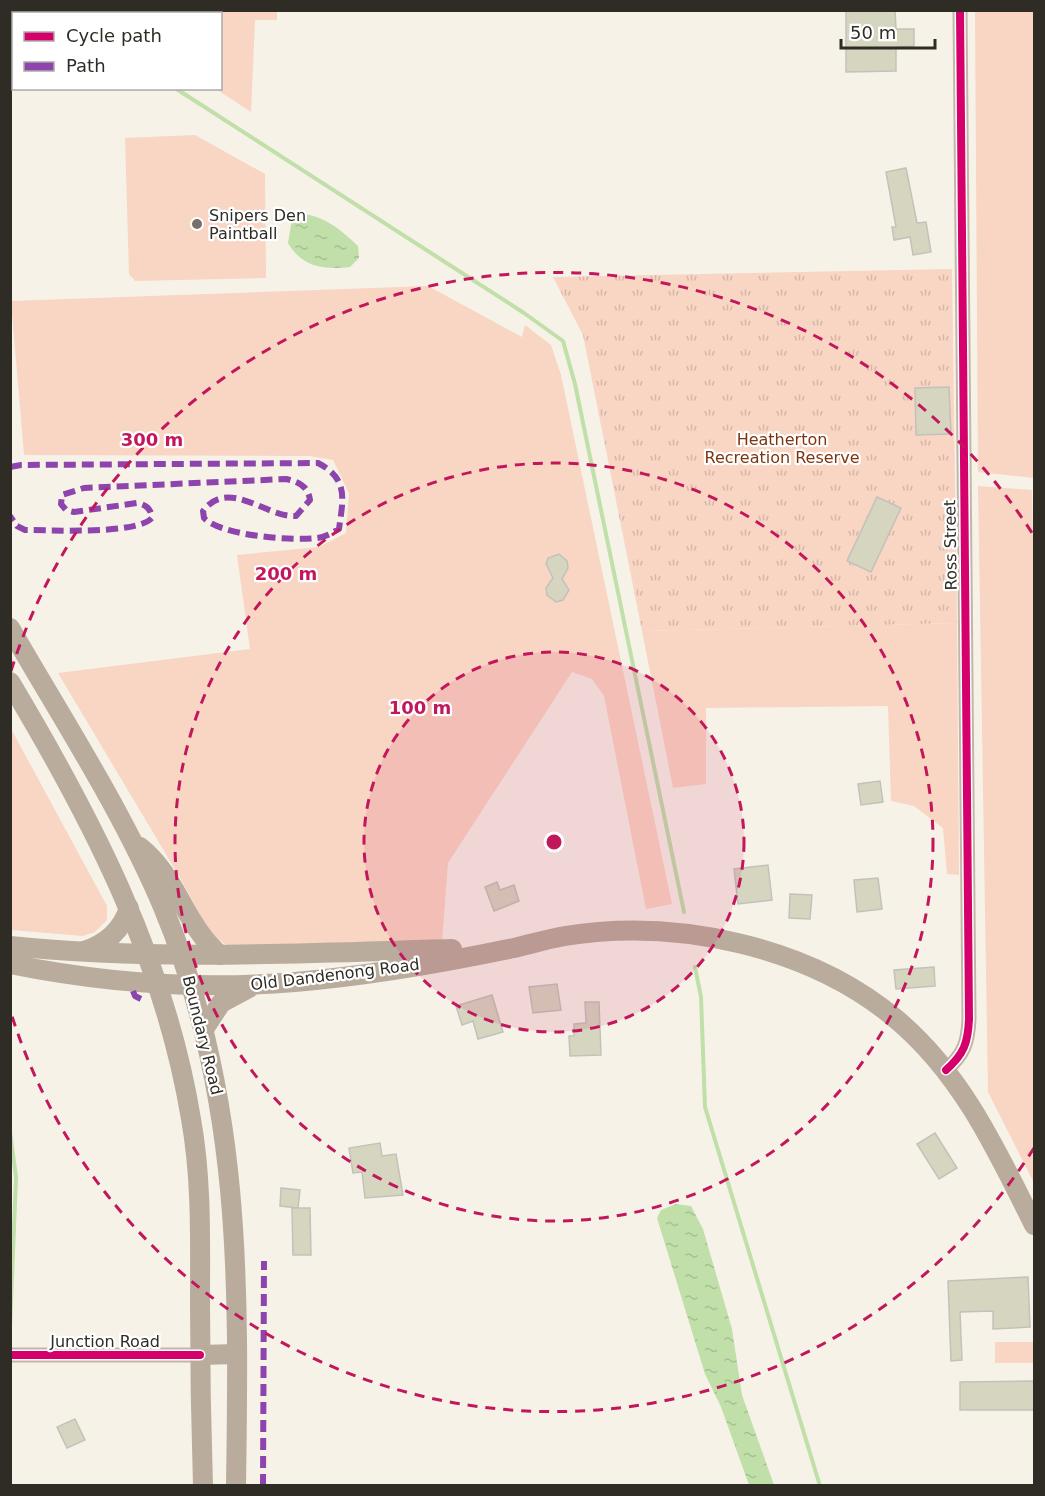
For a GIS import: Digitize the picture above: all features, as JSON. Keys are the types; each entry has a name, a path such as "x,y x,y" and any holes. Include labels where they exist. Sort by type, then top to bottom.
{"main road":[{"name":"Boundary Road","path":"10,628 134,842 181,955 204,1029 221,1108 230,1163 234,1209 236,1485"},
{"name":"Boundary Road","path":"10,681 83,812 129,908 149,955 180,1061 195,1144 199,1201 202,1485"},
{"path":"134,842 162,868 201,936 220,955"},
{"path":"78,952 96,946 114,934 122,925 129,908"},
{"name":"Old Dandenong Road","path":"10,964 76,976 158,983 191,985 298,982 515,948 566,936 614,932 703,937 791,959 868,997 898,1020 946,1070 986,1130 1035,1225"},
{"name":"Old Dandenong Road","path":"10,946 149,955 515,948"},
{"path":"204,1029 220,1003 258,984"},
{"path":"200,1354 236,1354"}],"street":[{"name":"Ross Street","path":"946,1070 963,1053 968,1040 969,1019 960,10"},
{"name":"Junction Road","path":"10,1355 200,1354"}],"green space":[{"path":"277,11 277,20 255,20 251,112 218,90 222,90 222,12 143,12"},
{"path":"975,11 1034,11 1034,478 978,472"},
{"name":"Snipers Den Paintball","path":"195,135 265,174 266,278 135,281 129,274 125,138"},
{"name":"Heatherton Recreation Reserve","path":"952,269 957,623 642,631 583,335 553,277"},
{"path":"428,286 522,337 525,325 551,345 561,375 672,904 646,909 604,696 592,679 572,672 448,863 442,942 230,947 211,935 179,876 58,673 250,649 237,555 319,547 346,533 349,493 333,460 310,456 24,455 11,301"},
{"path":"978,486 1032,490 1034,1183 988,1092"},
{"path":"957,623 959,875 947,874 943,828 914,806 891,801 888,706 706,708 706,784 673,788 642,631"},
{"path":"10,727 107,906 107,920 95,932 83,936 11,930"},
{"path":"995,1342 1034,1342 1034,1363 995,1363"}],"water":[{"path":"300,214 317,217 339,229 358,246 359,258 350,267 331,268 314,265 300,257 288,243 292,219"},
{"path":"676,1204 691,1206 703,1229 732,1329 742,1395 774,1485 749,1485 721,1407 705,1374 657,1218 661,1210"}],"building":[{"path":"846,10 895,10 896,29 914,29 914,46 896,47 896,71 846,72"},
{"path":"906,168 917,223 926,222 931,252 913,255 910,237 894,240 892,227 896,227 886,172"},
{"path":"949,387 951,434 916,435 915,388"},
{"path":"877,497 901,508 871,572 847,561"},
{"path":"559,554 567,561 568,568 562,579 569,590 563,600 556,602 547,595 546,588 553,578 546,564 548,558"},
{"path":"880,781 883,802 861,805 858,784"},
{"path":"768,865 772,900 738,904 734,869"},
{"path":"878,878 882,909 857,912 854,880"},
{"path":"497,882 500,890 514,885 519,901 494,911 485,887"},
{"path":"790,894 812,895 810,919 789,918"},
{"path":"934,967 935,986 896,989 894,970"},
{"path":"557,984 561,1010 533,1013 529,987"},
{"path":"492,995 503,1032 478,1039 473,1021 462,1025 456,1006"},
{"path":"585,1002 599,1002 601,1055 570,1056 569,1036 574,1036 574,1024 586,1023"},
{"path":"935,1133 957,1168 939,1179 917,1144"},
{"path":"380,1143 382,1156 396,1154 403,1195 365,1198 362,1172 353,1173 349,1148"},
{"path":"281,1188 300,1190 298,1208 280,1206"},
{"path":"292,1208 310,1208 311,1255 293,1255"},
{"path":"1028,1277 1030,1327 993,1329 993,1311 960,1312 962,1360 951,1361 948,1281"},
{"path":"1035,1381 1035,1410 960,1410 960,1382"},
{"path":"75,1419 85,1440 67,1448 57,1427"}],"waterway":[{"path":"178,90 524,313 563,341 575,384 684,912"},
{"path":"695,967 701,997 705,1107 820,1486"},
{"path":"10,1132 16,1177 10,1328"}],"marked path":[{"path":"10,467 21,465 318,463 335,476 342,491 339,529 323,537 306,539 275,538 241,533 213,524 204,518 203,511 213,502 224,498 236,498 284,515 296,516 310,500 309,495 302,485 286,479 84,488 62,495 61,504 66,510 74,512 137,503 148,508 152,518 129,527 92,530 25,530 17,526 10,516"},
{"path":"133,991 135,996 141,999"},
{"path":"263,1486 264,1261"}],"cycle path":[{"path":"946,1070 964,1048 969,1019 960,10"},
{"path":"10,1355 200,1355"}],"place":[{"name":"Snipers Den Paintball","path":"197,224"}]}
